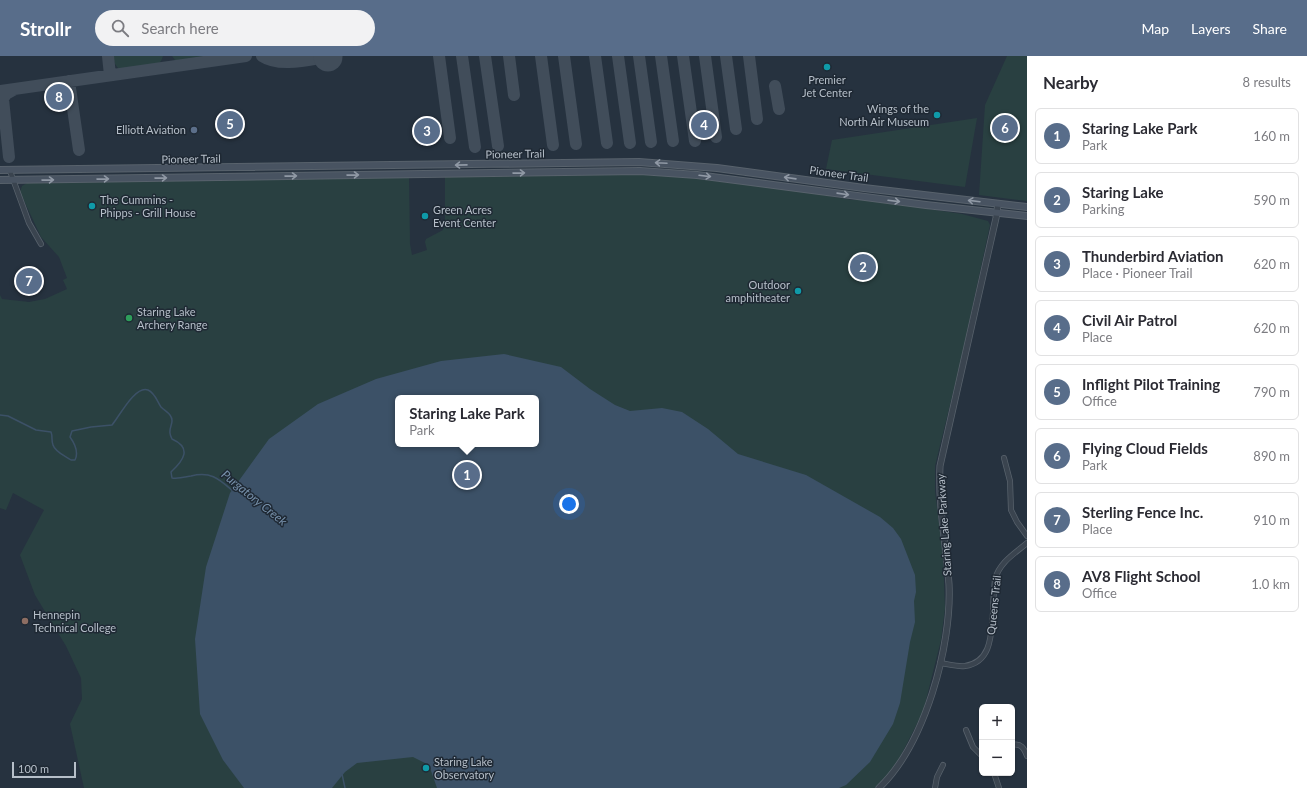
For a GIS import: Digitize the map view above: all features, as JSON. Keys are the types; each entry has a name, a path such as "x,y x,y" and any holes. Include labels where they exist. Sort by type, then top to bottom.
{"main road":[{"name":"Pioneer Trail","path":"0,170 645,162 710,167 864,188 1027,207"},
{"name":"Pioneer Trail","path":"0,180 640,171 710,176 926,205 1027,216"}],"street":[{"path":"10,171 29,223 41,244"},
{"name":"Staring Lake Parkway","path":"879,788 896,769 921,727 940,663 946,636 949,585 940,486 940,466 998,204"},
{"path":"1004,458 1010,481 1011,510 1027,536"},
{"name":"Queens Trail","path":"940,663 966,666 980,659 986,653 990,644 996,573 1002,563 1027,543"},
{"path":"966,730 973,747 979,753"},
{"path":"1015,744 1021,746 1027,756"},
{"path":"935,788 937,777 943,765"},
{"path":"995,776 999,788"}],"green space":[{"path":"113,56 163,56 160,62 155,65 120,69 115,64"},
{"path":"172,56 221,56 181,62 175,60"},
{"path":"1007,56 1027,56 1027,201 979,195 985,105"},
{"path":"977,118 965,187 826,169 832,140"},
{"path":"538,175 665,175 799,191 852,200 870,200 962,214 988,221 990,225 961,360 935,466 935,491 943,557 945,608 941,640 923,712 900,757 889,773 875,788 84,788 70,724 82,699 81,678 66,646 35,595 20,555 44,510 13,493 6,510 0,508 0,295 2,299 29,302 45,299 67,289 63,280 67,278 59,257 41,237 20,192 22,186 27,183 409,177 410,244 412,255 427,250 425,242 426,239 443,230 445,224 445,177"}],"water":[{"path":"504,354 561,367 590,389 615,405 630,411 662,408 682,412 708,429 738,454 806,475 880,517 893,528 901,539 915,575 915,622 910,642 900,703 893,724 870,762 846,785 839,788 437,788 429,765 413,757 357,763 345,772 332,788 244,788 223,760 200,714 195,639 206,567 230,493 269,439 318,404 376,379 441,361"}],"waterway":[{"name":"Purgatory Creek","path":"0,415 8,416 36,430 51,432 52,443 56,450 71,460 75,460 77,454 76,448 70,437 72,431 112,425 138,392 148,390 154,395 161,407 170,415 172,420 170,431 172,439 182,446 184,450 182,459 171,472 172,478 209,475 219,480 233,491"},
{"name":"Purgatory Creek","path":"342,774 345,788"}],"taxiway":[{"path":"108,56 110,75"},
{"path":"0,91 246,56"},
{"path":"262,56 269,60 287,62 332,56"},
{"path":"439,56 450,138"},
{"path":"462,56 475,147"},
{"path":"485,56 498,146"},
{"path":"509,56 514,95"},
{"path":"541,56 553,145"},
{"path":"564,56 576,144"},
{"path":"595,56 607,143"},
{"path":"618,56 630,143"},
{"path":"639,56 651,142"},
{"path":"661,56 673,141"},
{"path":"683,56 695,141"},
{"path":"705,56 716,137"},
{"path":"726,56 736,129"},
{"path":"749,56 757,119"},
{"path":"69,81 79,150"},
{"path":"775,86 779,109"},
{"path":"9,157 3,99 6,94 15,89"}],"place":[{"name":"Premier Jet Center","path":"827,67"},
{"name":"AV8 Flight School","path":"59,97"},
{"name":"Wings of the North Air Museum","path":"937,115"},
{"name":"Inflight Pilot Training","path":"230,124"},
{"name":"Civil Air Patrol","path":"704,125"},
{"name":"Flying Cloud Fields","path":"1005,128"},
{"name":"Elliott Aviation","path":"194,130"},
{"name":"Thunderbird Aviation","path":"427,131"},
{"name":"The Cummins - Phipps - Grill House","path":"92,206"},
{"name":"Green Acres Event Center","path":"425,216"},
{"name":"Staring Lake","path":"863,267"},
{"name":"Sterling Fence Inc.","path":"29,281"},
{"name":"Outdoor amphitheater","path":"798,291"},
{"name":"Staring Lake Archery Range","path":"129,318"},
{"name":"Staring Lake Park","path":"467,475"},
{"name":"Hennepin Technical College","path":"25,621"},
{"name":"Staring Lake Observatory","path":"426,768"}]}
